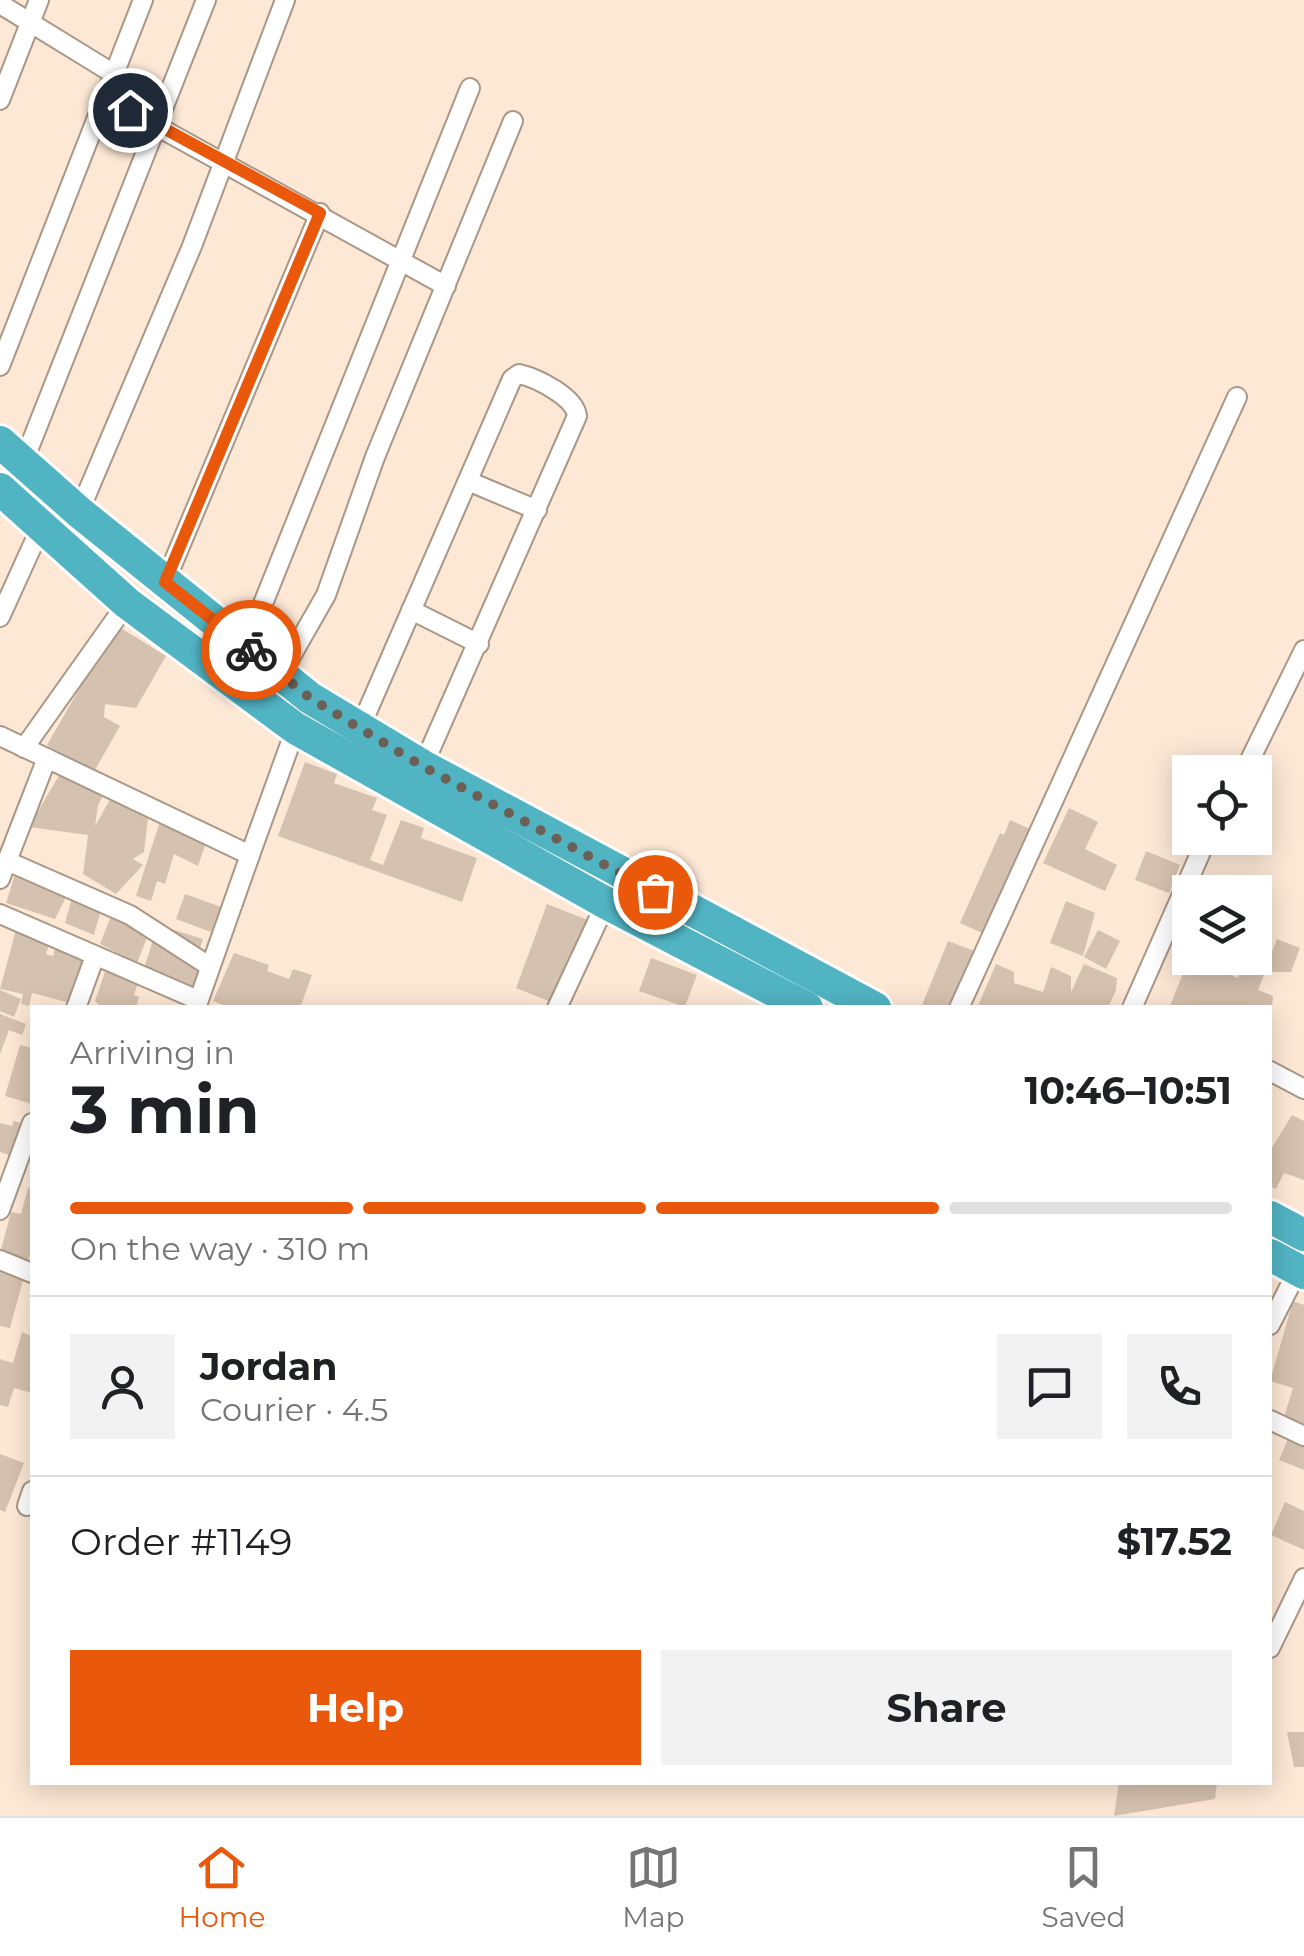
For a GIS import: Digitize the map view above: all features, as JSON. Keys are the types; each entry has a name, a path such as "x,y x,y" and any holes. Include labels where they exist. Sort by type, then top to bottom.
{"highway":[{"path":"12,453 79,512 310,698 422,766 869,1005"},
{"path":"0,489 40,529 127,603 295,728 606,903 800,1005"},
{"path":"1272,1218 1304,1234"}],"street":[{"path":"0,100 39,0"},
{"path":"0,366 143,0"},
{"path":"12,453 206,0"},
{"path":"79,512 286,0"},
{"path":"0,4 114,74"},
{"path":"246,646 470,88"},
{"path":"104,97 402,258 446,286"},
{"path":"261,705 326,595 375,457 513,121"},
{"path":"165,582 320,213"},
{"path":"360,728 512,379 519,374 528,376 577,409 479,644 422,766"},
{"path":"960,1005 1238,397"},
{"path":"468,481 537,510"},
{"path":"0,617 40,529"},
{"path":"24,748 127,603"},
{"path":"412,610 479,644"},
{"path":"1252,755 1304,650"},
{"path":"0,937 4,916 198,1004 295,728 310,698"},
{"path":"0,736 250,855"},
{"path":"47,758 4,870 130,915 209,966"},
{"path":"1136,1005 1200,855"},
{"path":"558,1005 606,903"},
{"path":"77,1005 95,956"},
{"path":"1272,1072 1304,1089"},
{"path":"0,1210 30,1128"},
{"path":"0,1260 30,1272"},
{"path":"1272,1319 1291,1266"},
{"path":"1272,1421 1304,1436"},
{"path":"1272,1644 1304,1578"}],"building":[{"path":"116,625 166,656 136,708 105,704 104,717 120,726 96,768 94,781 107,789 98,805 95,826 112,796 148,818 144,852 133,859 143,865 116,894 83,874 88,835 29,827 69,758 47,745"},
{"path":"305,762 337,774 334,783 377,798 372,810 387,815 370,860 383,865 401,820 424,828 421,838 477,858 462,902 278,836"},
{"path":"1069,808 1098,822 1085,849 1117,865 1105,891 1043,863"},
{"path":"162,815 208,836 198,866 174,854 165,884 157,881 151,901 136,896"},
{"path":"1010,820 1039,833 993,938 960,923 1000,833 1004,835"},
{"path":"1146,851 1180,865 1176,875 1172,875 1169,893 1135,880"},
{"path":"18,865 98,890 94,904 102,906 94,935 65,923 73,894 68,893 55,919 6,903"},
{"path":"185,894 221,907 211,932 176,919"},
{"path":"1066,901 1095,913 1083,956 1050,943"},
{"path":"116,903 153,922 137,963 100,944"},
{"path":"547,904 593,922 556,1004 516,988"},
{"path":"19,919 54,929 46,954 53,956 58,938 94,947 78,1005 32,993 29,1006 21,1004 23,994 0,989"},
{"path":"158,925 203,939 199,951 209,954 198,989 144,968"},
{"path":"1098,930 1120,941 1106,969 1084,957"},
{"path":"1277,939 1300,948 1291,972 1272,972 1272,952"},
{"path":"948,941 980,953 959,1005 922,1005"},
{"path":"234,953 269,965 267,971 289,979 293,969 312,975 301,1005 223,1005 213,1001"},
{"path":"651,958 697,975 686,1005 639,991"},
{"path":"109,960 142,971 134,995 139,997 137,1005 100,1005 95,1001"},
{"path":"996,964 1014,972 1014,983 1043,992 1051,967 1071,976 1071,992 1084,964 1117,978 1109,1005 978,1005"},
{"path":"1182,975 1264,975 1258,990 1273,996 1272,1008 1170,1005"},
{"path":"0,990 21,999 14,1017 0,1011"},
{"path":"0,1014 26,1024 22,1035 9,1030 0,1054"},
{"path":"20,1045 30,1048 30,1103 5,1096"},
{"path":"1292,1115 1304,1121 1304,1180 1284,1173 1276,1189 1272,1187 1272,1148"},
{"path":"14,1121 28,1125 18,1158 0,1152 0,1123 12,1126"},
{"path":"30,1188 30,1254 10,1328 0,1326 0,1253 11,1212 21,1214"},
{"path":"1293,1301 1304,1305 1304,1424 1284,1417 1293,1388 1272,1382"},
{"path":"22,1332 30,1335 30,1392 14,1388 8,1407 0,1405 0,1359 13,1363"},
{"path":"1293,1427 1304,1431 1304,1470 1279,1460"},
{"path":"0,1454 24,1463 5,1512 0,1510"},
{"path":"1285,1502 1304,1511 1304,1550 1272,1533"},
{"path":"1287,1732 1304,1732 1304,1767 1294,1767"},
{"path":"1119,1785 1217,1785 1215,1799 1114,1816"}],"way so far":[{"path":"251,650 310,698 422,766 655,892"}],"route":[{"path":"130,110 320,213 165,582 251,650"}]}
